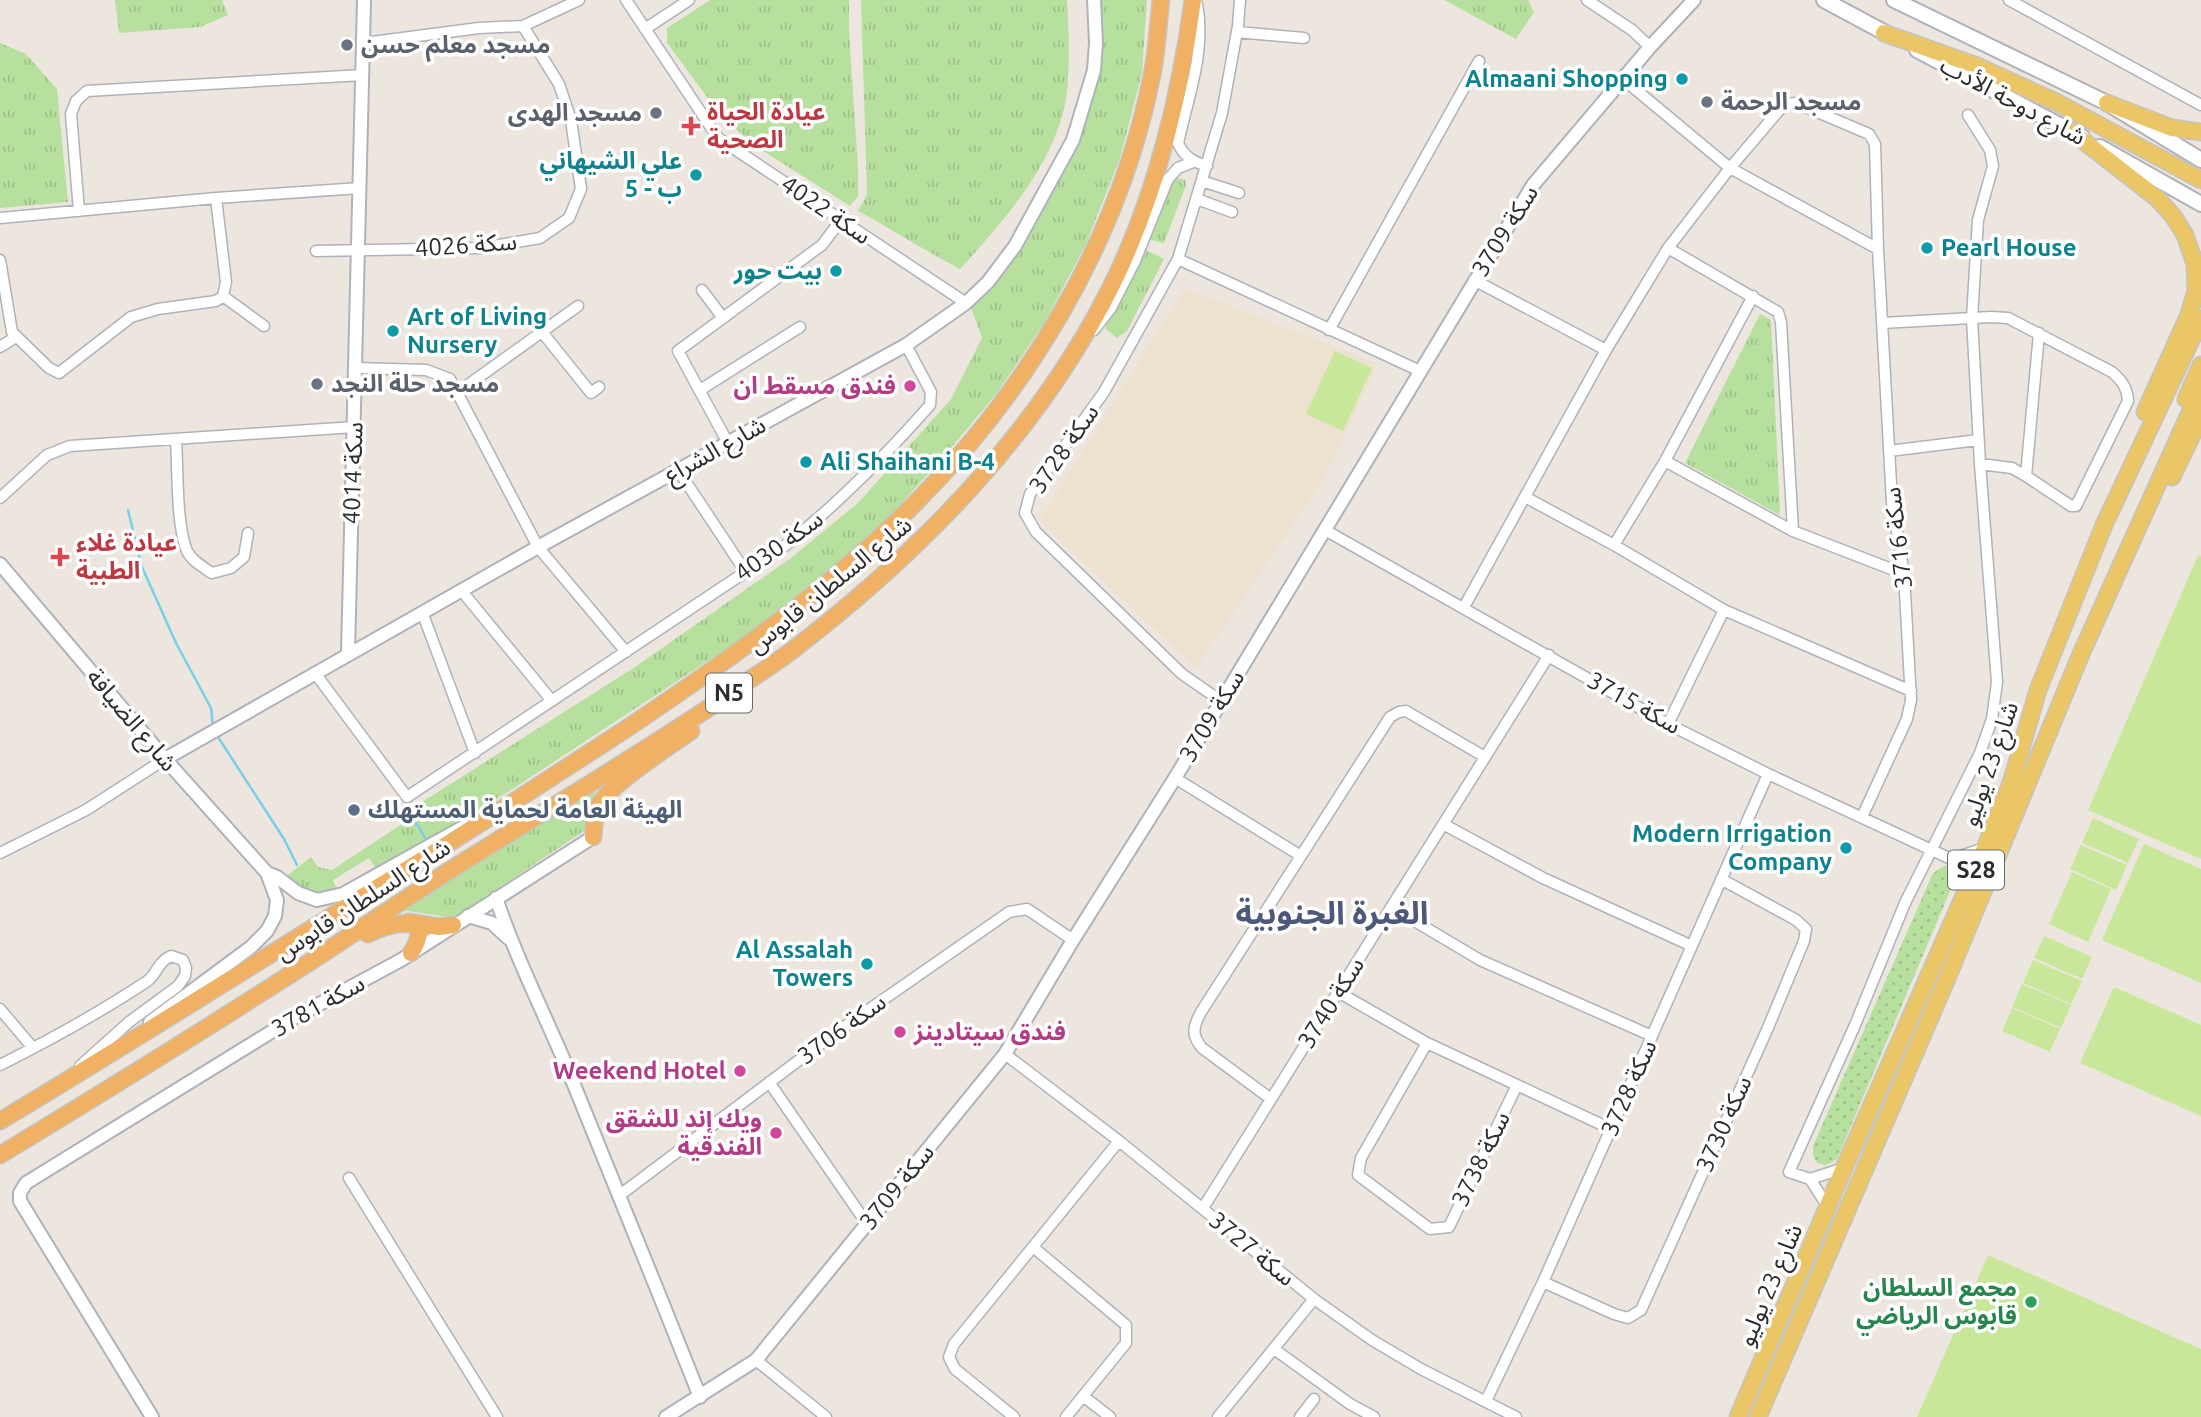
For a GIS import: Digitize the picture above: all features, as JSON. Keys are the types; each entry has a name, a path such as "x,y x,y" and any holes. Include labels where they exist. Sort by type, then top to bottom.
{"highway":[{"name":"شارع السلطان قابوس","path":"0,1121 518,800 743,648 834,577 902,517 942,475 999,405 1051,331 1096,249 1129,164 1146,100 1152,75 1161,0"},
{"name":"شارع السلطان قابوس","path":"0,1155 679,728 788,653 868,589 934,528 993,462 1067,364 1113,282 1138,223 1160,156 1184,59 1195,0"},
{"path":"593,836 597,807 603,798 707,720 788,653"},
{"path":"280,981 385,925 408,922 439,927 453,925"},
{"path":"408,922 415,926 419,933 418,942 411,953"}],"main road":[{"name":"شارع دوحة الأدب","path":"1824,0 2201,204"},
{"name":"شارع دوحة الأدب","path":"1894,0 2107,103 2201,160"},
{"path":"1884,33 1977,66 2058,103 2201,180"},
{"path":"2107,103 2172,128 2201,132"},
{"path":"2072,132 2158,199 2185,235 2195,264 2196,291 2188,317 2122,463 2104,525"},
{"name":"شارع 23 يوليو","path":"1738,1417 1985,848 2012,780 2038,690 2104,525 2201,319"},
{"path":"2081,654 2126,534 2201,365"},
{"name":"شارع 23 يوليو","path":"1758,1417 1946,981 2081,654 2201,388"},
{"path":"2081,654 2135,552 2201,416"}],"street":[{"name":"سكة 4014","path":"348,653 364,0"},
{"path":"364,43 479,28 523,26 579,0"},
{"name":"سكة 4022","path":"626,0 718,138 966,303"},
{"path":"645,29 689,0"},
{"name":"شارع الشراع","path":"165,759 348,653 906,345 966,303 988,282 1015,246 1073,140 1094,70 1094,0"},
{"path":"1195,0 1201,27 1195,78 1178,143 1181,151 1193,162 1208,166"},
{"name":"سكة 3728","path":"1221,701 1182,674 1036,532 1025,513 1030,494 1104,392 1178,259 1222,113 1240,0"},
{"path":"1587,0 1632,30 1650,47"},
{"path":"1814,0 1855,19"},
{"path":"2009,0 2201,105"},
{"name":"سكة 3709","path":"666,1417 756,1360 1005,1054 1175,778 1532,185 1690,1"},
{"name":"سكة 4026","path":"358,250 482,248 540,238 569,218 581,189 572,120 559,84 523,26"},
{"path":"1237,32 1304,38"},
{"path":"1329,330 1479,61"},
{"path":"79,211 71,114 76,101 87,91 363,75"},
{"path":"1623,79 1730,168 1878,249"},
{"name":"سكة 3716","path":"1464,607 1606,350 1668,248 1730,168 1787,104 1796,103 1869,134 1875,144 1892,502 1903,574 1911,691 1907,719 1862,817"},
{"path":"1844,1168 1810,1179 1789,1172 1855,1025 1905,903 1980,753 1992,719 1996,692 1972,318 1978,220 1993,166 1990,150 1968,115"},
{"path":"1067,364 1111,308 1135,261 1168,178 1178,168 1193,162"},
{"path":"1202,181 1239,193"},
{"path":"0,218 360,188"},
{"path":"0,260 9,323 16,337 49,368 60,373 131,317 158,309 216,301 223,296 226,282 216,198"},
{"path":"1197,199 1232,212"},
{"path":"728,443 678,351 822,245 841,220"},
{"path":"1668,248 1778,312 1781,322 1793,531"},
{"path":"317,251 358,250"},
{"path":"1178,259 1420,371"},
{"path":"1475,280 1606,350"},
{"path":"702,290 723,318"},
{"path":"223,296 264,326"},
{"path":"1614,545 1665,461 1753,296"},
{"path":"458,392 578,306"},
{"path":"1882,323 2008,318 2112,372 2127,390 2128,401 2076,506 2071,506 2012,468 1980,464"},
{"path":"700,390 800,327"},
{"path":"542,332 590,393 599,387"},
{"path":"2026,476 2039,333"},
{"path":"0,347 16,337"},
{"name":"سكة 4030","path":"315,673 408,797 786,545 830,509 930,405 931,393 906,345"},
{"path":"356,368 426,370 450,379 538,547 626,652"},
{"path":"0,498 47,455 70,446 354,427"},
{"path":"176,439 181,519 188,552 198,564 212,573 231,568 244,557 248,533"},
{"path":"1889,451 1978,440"},
{"path":"1665,461 1793,531 1903,574"},
{"path":"678,470 745,571"},
{"path":"1525,497 1614,545 1724,610 1911,691"},
{"name":"سكة 3715","path":"1325,530 1668,724 1951,859"},
{"name":"شارع الضيافة","path":"0,564 165,759 267,873"},
{"path":"461,590 552,701"},
{"path":"1668,724 1724,610"},
{"path":"422,612 475,753"},
{"name":"سكة 3740","path":"1203,1208 1549,655"},
{"path":"1271,1099 1202,1048 1194,1038 1194,1026 1390,717 1406,711 1485,758"},
{"path":"0,853 86,810 165,759"},
{"name":"سكة 3728","path":"1486,1401 1543,1282 1768,774"},
{"path":"1175,778 1301,856"},
{"path":"267,873 298,893 317,900 343,894 441,837 518,800"},
{"path":"1443,824 1543,878 1692,946"},
{"name":"سكة 3781","path":"152,1417 30,1215 27,1194 42,1175 117,1125 297,1016 411,953 593,836"},
{"path":"1968,888 1951,859 1985,848"},
{"path":"108,1055 251,947 267,931 275,916 277,900 267,873"},
{"name":"سكة 3730","path":"1543,1282 1628,1318 1641,1310 1768,1030 1804,941 1806,929 1796,920 1721,879"},
{"path":"496,898 510,941 540,1004 620,1195 700,1397"},
{"path":"1391,907 1480,960 1652,1036"},
{"name":"سكة 3706","path":"620,1195 831,1036 1009,912 1027,909 1073,940"},
{"path":"468,916 492,923 510,941"},
{"path":"0,1065 148,981 164,959 171,956 183,960 185,976 178,986 129,1022 57,1086"},
{"path":"1338,992 1427,1043 1611,1129"},
{"path":"0,1009 33,1048"},
{"name":"سكة 3738","path":"1427,1043 1361,1158 1357,1175 1430,1229 1449,1227 1517,1085"},
{"name":"سكة 3727","path":"1005,1054 1119,1141 1314,1299 1372,1340 1421,1369 1516,1417"},
{"path":"769,1082 867,1224"},
{"path":"1014,1417 955,1368 949,1357 954,1344 1119,1141"},
{"path":"349,1178 497,1417"},
{"path":"1810,1179 1828,1208"},
{"path":"1033,1247 1126,1325 1126,1343 1066,1417"},
{"path":"1218,1417 1314,1299"},
{"path":"1274,1349 1350,1404 1374,1417"},
{"path":"756,1360 826,1417"},
{"path":"1083,1395 1110,1417"},
{"path":"1300,1417 1314,1399"}],"shaded area":[{"path":"1185,288 1378,364 1324,479 1196,668 1039,521"}],"green space":[{"path":"115,0 222,0 228,15 200,27 119,33"},
{"path":"710,0 849,0 858,167 858,196 850,206 757,147 722,117 667,43 667,28"},
{"path":"861,0 1067,0 1069,41 1066,102 1055,135 1046,157 1021,197 960,269 858,211 867,195"},
{"path":"1097,0 1147,0 1142,73 1120,158 1086,244 1046,320 997,393 940,461 873,534 755,630 440,835 377,870 369,858 333,880 338,892 318,897 283,879 311,857 318,867 332,870 420,812 419,804 635,667 791,558 859,502 951,399 982,338 970,305 991,284 1089,101"},
{"path":"1444,0 1528,0 1534,12 1516,39"},
{"path":"0,43 26,54 57,89 68,202 0,208"},
{"path":"1178,178 1185,180 1186,185 1164,243 1148,239 1170,184"},
{"path":"1144,249 1164,259 1127,331 1117,338 1105,328"},
{"path":"1760,314 1771,320 1780,515 1685,463"},
{"path":"1335,351 1372,368 1343,431 1306,414"},
{"path":"2198,555 2201,556 2201,859 2088,810"},
{"path":"596,788 587,829 454,918 402,910"},
{"path":"2093,818 2139,839 2128,863 2082,843"},
{"path":"2144,844 2201,869 2201,983 2102,940"},
{"path":"2081,845 2127,865 2116,890 2070,869"},
{"path":"1946,865 1952,874 1953,884 1837,1159 1826,1165 1817,1163 1813,1146 1933,873"},
{"path":"2072,872 2111,889 2088,942 2049,924"},
{"path":"2044,936 2092,957 2082,979 2034,958"},
{"path":"2033,960 2082,981 2071,1004 2023,983"},
{"path":"2022,984 2071,1005 2061,1028 2012,1007"},
{"path":"2114,987 2201,1025 2201,1116 2080,1063"},
{"path":"2012,1008 2060,1029 2050,1052 2002,1031"},
{"name":"مجمع السلطان قابوس الرياضي","path":"1988,1255 2201,1349 2201,1417 1917,1417"}],"waterway":[{"path":"128,510 142,567 176,643 211,708 213,727"},
{"path":"218,737 284,839 297,865"},
{"path":"410,822 417,824 425,838"}],"place":[{"name":"مسجد معلم حسن","path":"347,45"},
{"name":"Almaani Shopping","path":"1682,79"},
{"name":"مسجد الرحمة","path":"1707,102"},
{"name":"مسجد الهدى","path":"656,113"},
{"name":"عيادة الحياة الصحية","path":"691,126"},
{"name":"علي الشيهاني ب - 5","path":"696,175"},
{"name":"Pearl House","path":"1927,248"},
{"name":"بيت حور","path":"836,271"},
{"name":"Art of Living Nursery","path":"393,331"},
{"name":"مسجد حلة النجد","path":"317,384"},
{"name":"فندق مسقط ان","path":"910,386"},
{"name":"Ali Shaihani B-4","path":"806,462"},
{"name":"عيادة غلاء الطبية","path":"60,557"},
{"name":"الهيئة العامة لحماية المستهلك","path":"354,810"},
{"name":"Modern Irrigation Company","path":"1846,848"},
{"name":"Al Assalah Towers","path":"867,964"},
{"name":"فندق سيتادينز","path":"900,1032"},
{"name":"Weekend Hotel","path":"740,1071"},
{"name":"ويك إند للشقق الفندقية","path":"776,1133"},
{"name":"مجمع السلطان قابوس الرياضي","path":"2031,1302"}],"district":[{"name":"الغبرة الجنوبية","path":"1332,913"}]}
